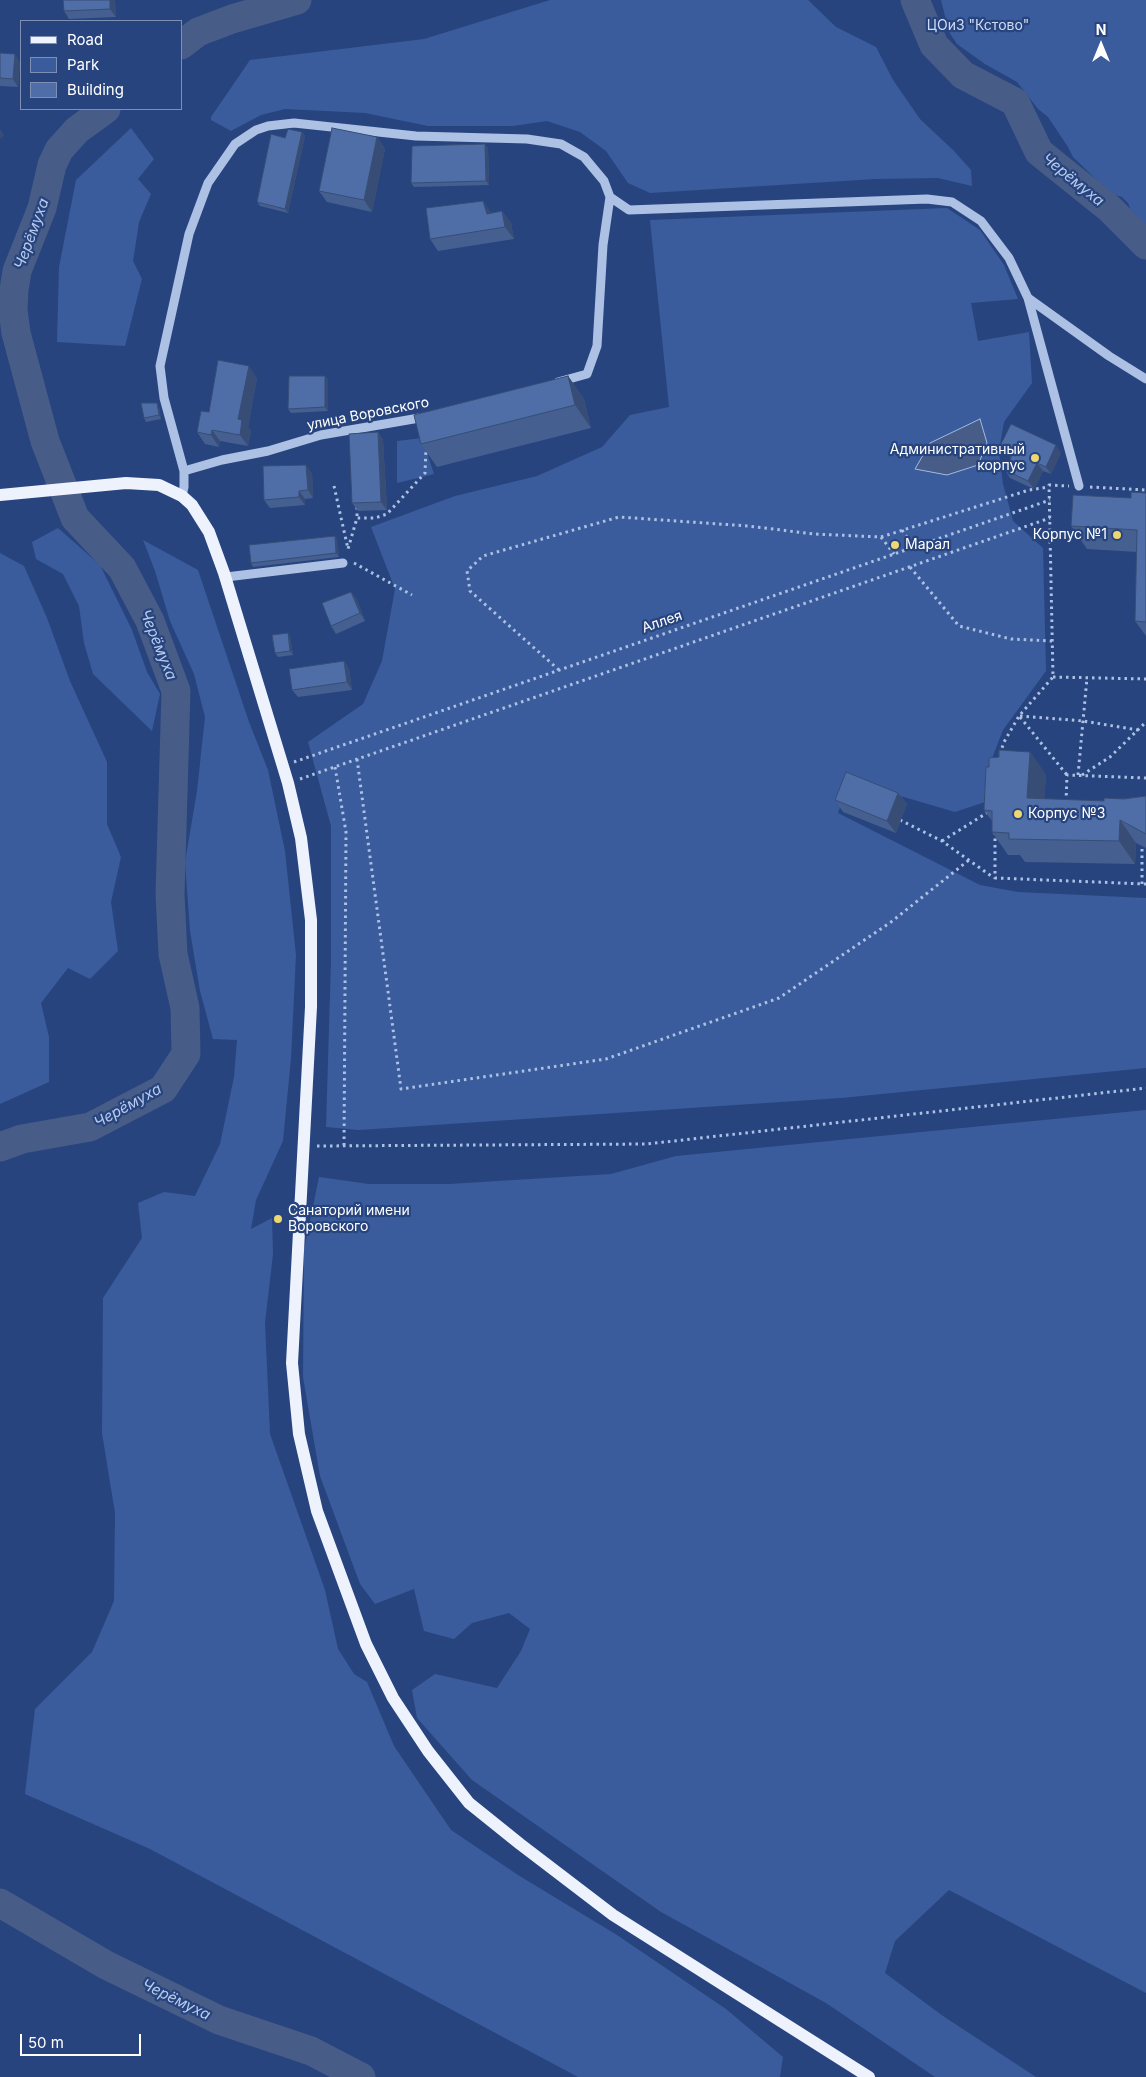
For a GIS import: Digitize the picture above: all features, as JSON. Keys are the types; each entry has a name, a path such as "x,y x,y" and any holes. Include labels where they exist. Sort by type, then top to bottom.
{"main road":[{"path":"0,495 126,483 159,485 182,496 192,505 209,532 226,577 288,784 301,838 311,920 311,1007 292,1363 299,1434 317,1511 366,1644 393,1698 428,1750 469,1803 520,1844 613,1915 869,2077"}],"street":[{"path":"182,496 184,471 161,386 162,354 189,234 202,196 228,152 246,136 268,126 294,123 416,136 527,139 561,144 584,157 604,181 610,197 603,245 597,346 587,374 550,384"},
{"path":"610,197 629,210 927,199 952,202 980,221 1009,258 1028,298 1078,486"},
{"path":"1028,298 1109,356 1146,379"},
{"name":"улица Воровского","path":"184,471 222,460 268,451 321,435 435,415"},
{"path":"226,577 342,563"}],"path":[{"path":"357,518 375,518 387,514 393,508 425,473 426,445"},
{"path":"559,670 470,591 467,571 483,556 619,517 748,526 814,534 882,537 1029,490 1049,487 1049,485 1146,490"},
{"path":"334,486 350,554"},
{"path":"998,759 1004,742 1019,716 1053,677 1049,487"},
{"path":"348,549 357,518 356,498"},
{"name":"Аллея","path":"283,766 1050,500"},
{"path":"288,784 1050,518"},
{"path":"902,530 914,547"},
{"path":"882,537 894,554"},
{"path":"352,559 353,563 412,595"},
{"path":"910,567 959,626 1011,640 1052,641"},
{"path":"1053,677 1146,680"},
{"path":"1080,775 1087,678"},
{"path":"1019,716 1083,722 1138,730"},
{"path":"1019,716 1067,775 1066,810"},
{"path":"1080,775 1110,757 1146,722"},
{"path":"357,759 401,1089 606,1059 779,998 891,922 970,860"},
{"path":"335,767 346,832 344,1146"},
{"path":"1067,775 1146,778"},
{"path":"942,841 995,808"},
{"path":"900,820 942,841 995,878 1144,884 1142,838"},
{"path":"995,828 995,878"},
{"path":"304,1146 647,1144 1146,1088"}],"green space":[{"path":"550,0 808,0 836,27 876,47 893,80 920,119 971,170 972,186 938,178 875,179 650,193 628,183 606,151 580,132 547,121 513,126 428,126 365,113 285,109 261,115 231,131 211,120 211,117 250,60 424,39"},
{"name":"ЦОиЗ \"Кстово\"","path":"941,0 1146,0 1146,231 1134,218 1128,203 1122,197 1111,194 1073,157 1048,117 1038,109 1017,82 985,64 957,44 949,32"},
{"path":"131,128 154,159 138,179 151,194 139,222 133,261 142,279 125,346 57,342 59,267 76,180"},
{"path":"947,208 980,230 1004,265 1018,299 971,303 978,341 1029,332 1032,383 1004,422 999,451 1003,484 1013,521 1043,548 1046,671 1003,730 991,761 991,800 955,812 849,781 838,813 980,885 1018,892 1146,898 1146,1068 841,1098 359,1130 326,1127 331,962 331,826 308,742 363,704 382,661 395,589 371,527 455,496 537,476 602,447 630,415 669,407 650,220"},
{"path":"422,438 434,474 397,483 397,441"},
{"path":"58,528 100,565 132,630 147,672 160,694 152,731 93,674 84,643 79,606 63,574 36,559 32,542"},
{"path":"143,540 198,570 249,722 268,770 285,851 296,955 291,1058 283,1141 256,1200 251,1229 272,1218 273,1254 265,1323 270,1434 325,1590 338,1649 354,1674 367,1682 394,1746 451,1830 518,1875 617,1935 726,2009 783,2057 780,2077 578,2077 150,1849 25,1794 35,1709 92,1652 114,1601 115,1513 102,1433 103,1298 142,1238 138,1203 164,1192 195,1196 220,1144 234,1077 237,1040 213,1039 200,991 190,931 185,862 197,791 205,717 194,674 170,621 155,571"},
{"path":"0,553 24,566 47,618 70,681 107,762 107,824 121,857 111,902 118,951 90,979 68,968 41,1003 49,1037 49,1082 0,1104"},
{"path":"1146,1110 1146,1993 949,1890 895,1941 885,1973 943,2016 1036,2077 935,2077 826,2003 661,1912 472,1780 417,1718 412,1690 435,1674 497,1688 521,1651 530,1629 509,1613 472,1623 454,1639 424,1631 414,1589 375,1604 360,1584 320,1476 303,1377 304,1250 319,1177 369,1184 449,1184 611,1174 676,1156"}],"shaded area":[{"path":"980,419 987,443 978,465 947,475 915,469 930,443"}],"building":[{"path":"63,0 110,0 110,9 64,11"},
{"path":"0,53 15,54 13,79 0,78"},
{"path":"332,128 377,137 364,200 319,191"},
{"path":"288,129 302,132 285,209 257,202 271,134 285,138"},
{"path":"485,144 486,181 411,183 412,146"},
{"path":"483,201 487,214 502,211 505,227 430,239 426,208"},
{"path":"218,360 249,366 238,419 242,420 240,435 212,430 211,435 197,432 201,411 209,412"},
{"path":"289,376 325,376 325,407 288,409"},
{"path":"568,376 575,405 421,444 414,415"},
{"path":"141,403 157,403 159,415 144,418"},
{"name":"Административный корпус","path":"1011,424 1056,445 1046,467 1037,463 1028,481 1005,470 1013,453 1000,446"},
{"path":"378,432 381,502 352,503 349,434"},
{"path":"306,465 308,490 299,491 299,497 264,500 263,466"},
{"path":"1131,492 1146,493 1146,622 1135,621 1137,530 1071,526 1073,495 1131,498"},
{"path":"335,536 336,553 251,563 249,545"},
{"path":"351,592 360,613 331,626 322,603"},
{"path":"288,633 290,651 275,653 272,635"},
{"path":"344,661 347,682 292,690 289,669"},
{"path":"999,750 1030,752 1027,798 1104,801 1104,798 1124,799 1146,796 1146,834 1120,820 1119,841 1009,839 1009,833 992,832 992,811 984,810 986,767 989,767 989,758 999,757"},
{"path":"846,772 898,793 887,821 835,800"}],"waterway":[{"name":"Черёмуха","path":"182,44 198,32 232,19 297,0"},
{"name":"Черёмуха","path":"915,0 934,45 963,75 1015,102 1039,152 1110,209 1146,245"},
{"name":"Черёмуха","path":"0,1147 22,1139 90,1127 163,1089 186,1054 185,1008 173,954 170,894 176,691 150,621 122,568 75,518 45,441 16,333 13,310 17,271 42,208 52,165 59,150 77,130 105,110"},
{"name":"Черёмуха","path":"0,1903 106,1965 219,2020 311,2051 361,2077"}],"place":[{"name":"Административный корпус","path":"1035,458"},
{"name":"Корпус №1","path":"1117,535"},
{"name":"Марал","path":"895,545"},
{"name":"Корпус №3","path":"1018,814"},
{"name":"Санаторий имени Воровского","path":"278,1219"}]}
